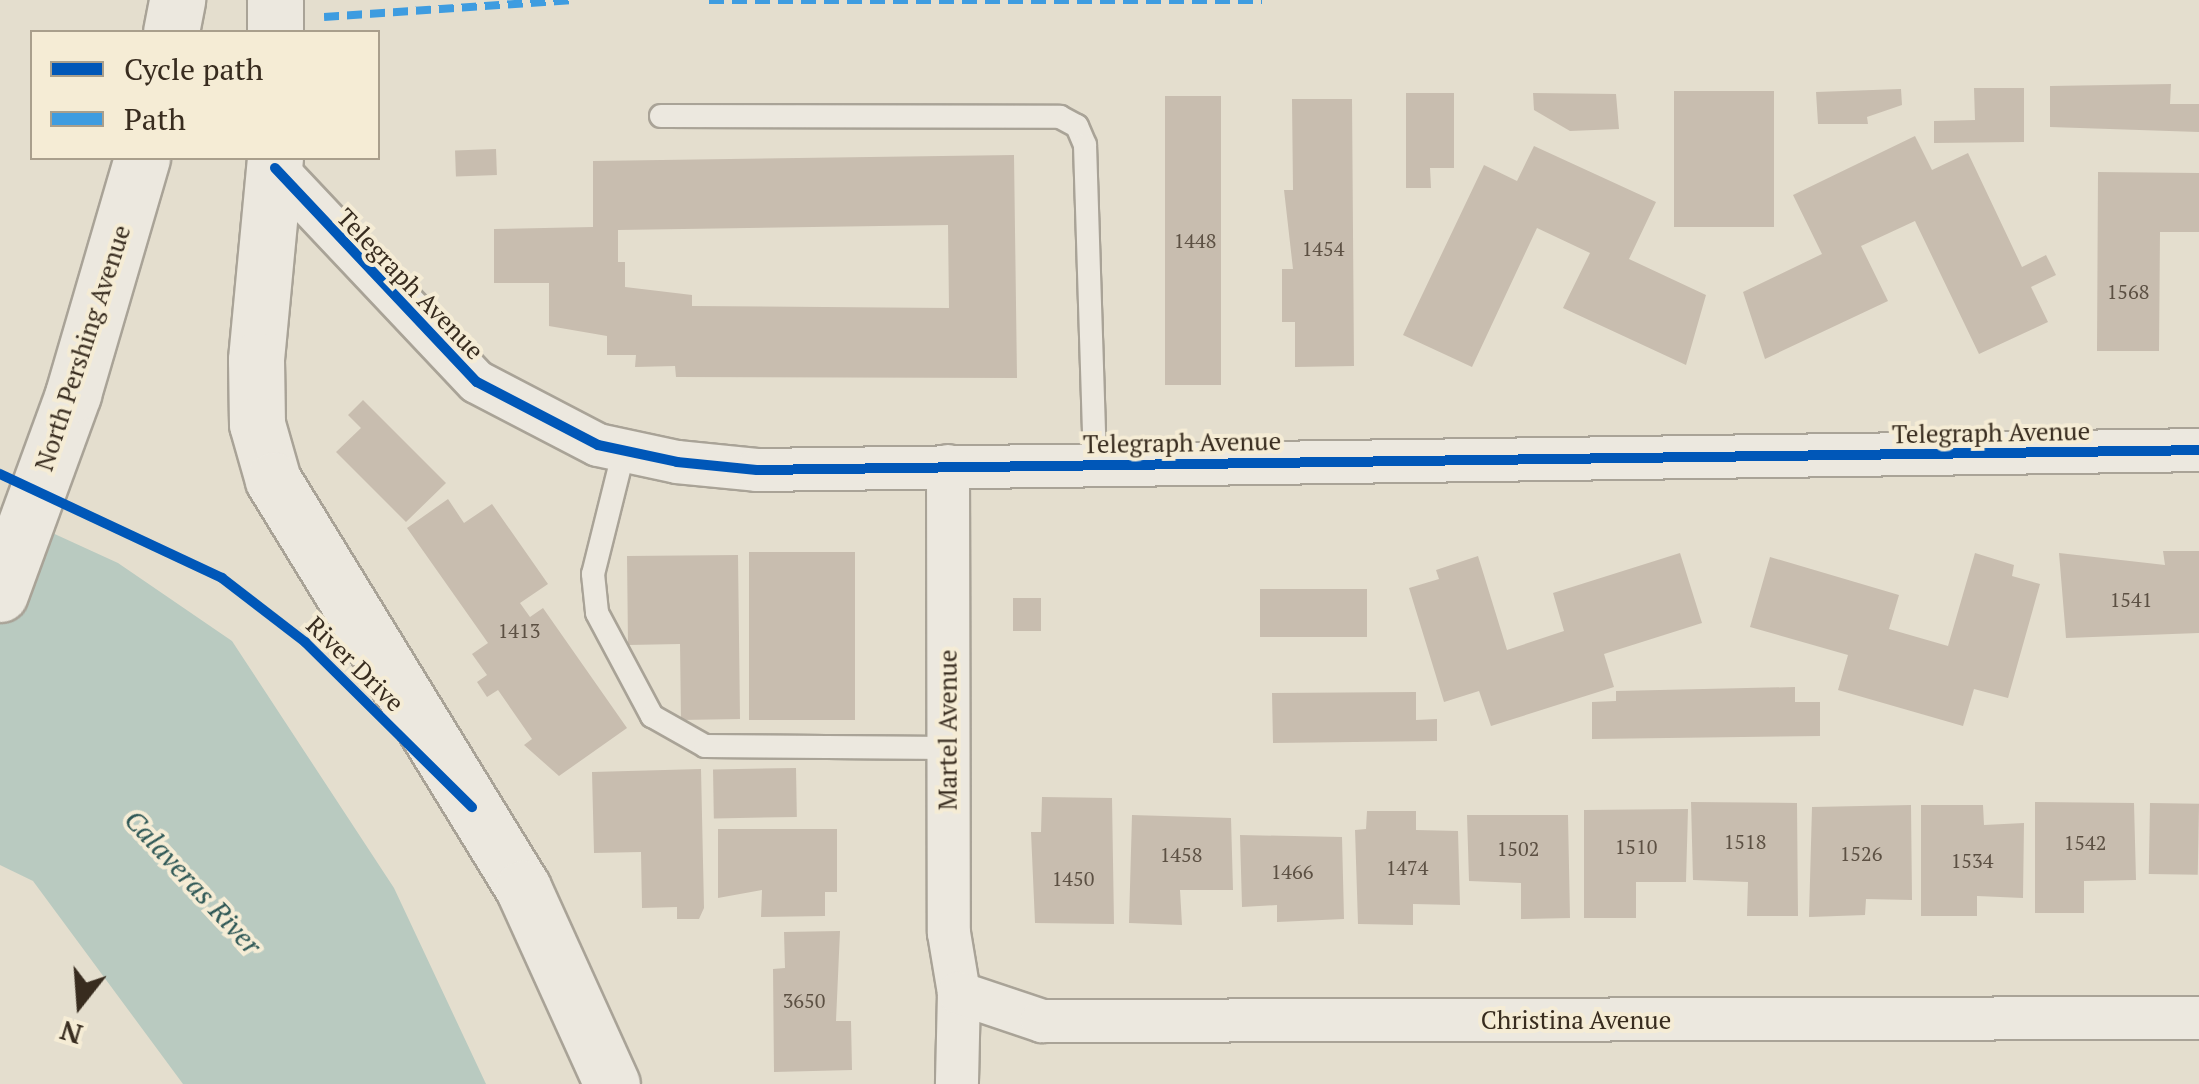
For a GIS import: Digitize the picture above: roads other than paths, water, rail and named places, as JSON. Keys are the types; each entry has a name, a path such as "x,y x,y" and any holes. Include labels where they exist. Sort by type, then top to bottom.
{"street":[{"path":"171,30 176,0"},
{"path":"275,0 276,30"},
{"name":"North Pershing Avenue","path":"0,594 73,394 141,160"},
{"name":"Telegraph Avenue","path":"275,163 477,382 536,417 624,450 757,470 2199,450"},
{"name":"River Drive","path":"275,163 256,360 257,424 272,480 523,888 612,1084"},
{"name":"Martel Avenue","path":"948,466 948,933 959,993 957,1084"},
{"name":"Christina Avenue","path":"959,993 1042,1021 2199,1018"}],"lane":[{"path":"660,116 1060,116 1077,126 1085,144 1095,464"},
{"path":"624,450 592,574 598,613 652,716 705,746 948,748"}],"water":[{"name":"Calaveras River","path":"0,509 118,563 232,641 394,888 486,1084 183,1084 33,881 0,865"}]}
